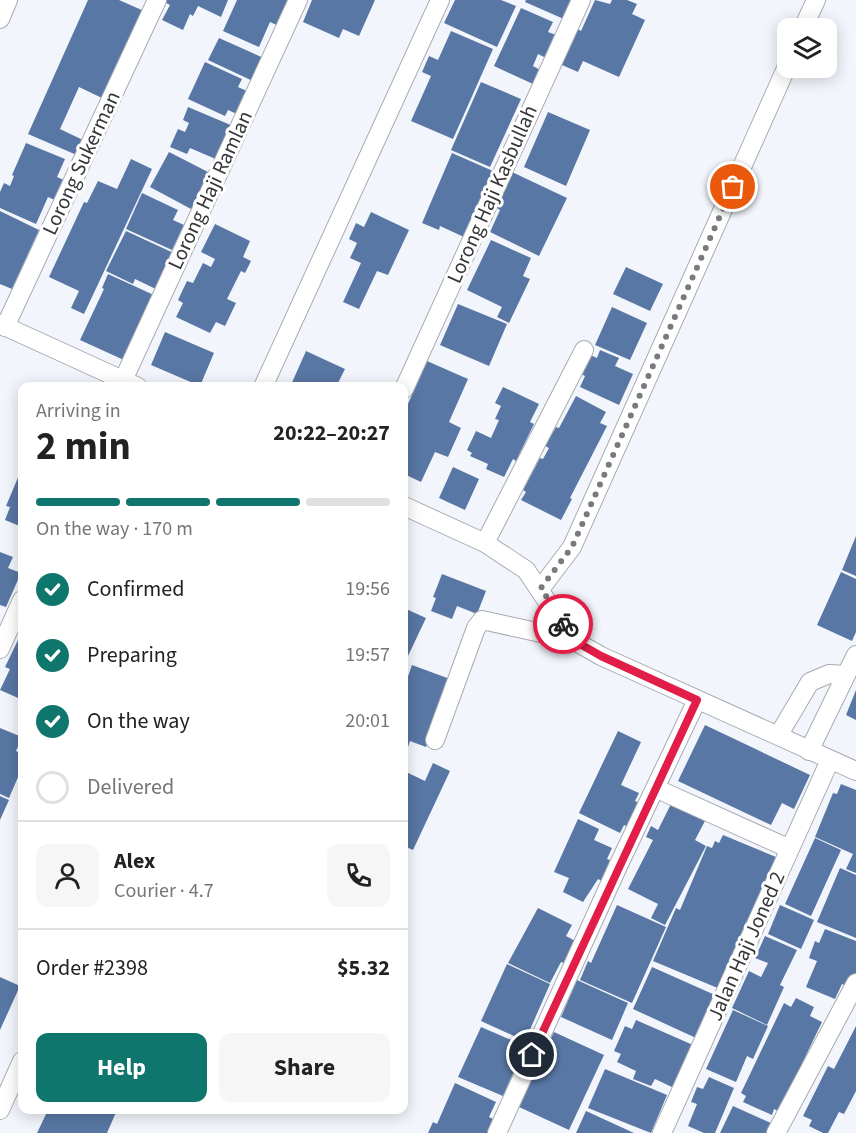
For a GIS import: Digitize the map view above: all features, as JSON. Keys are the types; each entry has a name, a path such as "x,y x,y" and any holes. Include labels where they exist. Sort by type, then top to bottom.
{"street":[{"path":"0,19 8,0"},
{"name":"Lorong Sukerman","path":"2,326 157,0"},
{"name":"Lorong Haji Ramlan","path":"128,382 298,0"},
{"path":"265,382 440,0"},
{"name":"Lorong Haji Kasbullah","path":"407,382 581,0"},
{"path":"808,18 816,0"},
{"path":"541,588 572,547 782,78"},
{"path":"2,326 121,382"},
{"path":"485,543 584,350"},
{"path":"408,508 485,543 526,570 541,588 573,640"},
{"path":"0,649 18,609"},
{"path":"435,740 476,628 482,620 573,640 601,656 856,771"},
{"path":"809,751 856,655"},
{"path":"778,736 810,682 829,674 846,675"},
{"path":"497,1133 697,700"},
{"name":"Jalan Haji Joned 2","path":"662,1133 830,760"},
{"path":"655,788 790,849"},
{"path":"776,1133 856,983"},
{"path":"0,1110 18,1070"}],"building":[{"path":"88,0 119,0 144,11 104,99 79,87 60,129 85,141 79,156 28,134"},
{"path":"164,0 228,0 221,17 198,6 193,16 190,14 183,30 162,20 170,5"},
{"path":"237,0 290,0 283,28 270,22 259,47 223,31"},
{"path":"312,0 375,0 359,36 343,29 339,38 303,22"},
{"path":"455,0 501,0 516,6 497,47 444,23"},
{"path":"526,0 575,0 566,20 525,2"},
{"path":"595,0 610,4 612,0 627,0 637,4 632,14 645,20 619,77 583,61 578,72 562,65 576,28 581,31"},
{"path":"521,8 553,22 548,32 556,35 546,58 538,54 533,66 540,70 533,84 494,66"},
{"path":"451,31 493,49 453,139 411,121 431,76 422,72 429,56 438,60"},
{"path":"219,38 268,60 257,83 208,60"},
{"path":"205,62 242,79 238,87 249,92 239,115 228,110 225,116 188,99"},
{"path":"481,82 521,99 490,167 451,150"},
{"path":"188,107 233,126 218,160 190,148 187,154 170,147 178,129 185,132 189,123 183,120"},
{"path":"548,112 590,130 566,186 524,167"},
{"path":"26,143 65,159 57,177 66,181 57,201 48,197 36,224 0,208 0,192 4,183 10,186 14,176 12,175"},
{"path":"169,152 210,173 191,209 150,187"},
{"path":"452,153 493,171 464,237 440,226 439,230 422,223"},
{"path":"131,159 152,169 84,314 71,308 79,291 49,277 84,202 87,203 98,181 117,189"},
{"path":"512,172 567,198 539,256 490,232 500,210 495,207"},
{"path":"142,193 178,210 173,220 184,225 172,250 126,229"},
{"path":"0,211 39,230 12,289 0,284"},
{"path":"371,212 409,230 388,275 377,271 359,309 343,302 361,263 350,258 357,243 349,239 356,223 364,227"},
{"path":"215,224 250,241 243,257 251,261 245,273 241,271 227,299 236,303 225,326 216,322 210,333 176,317 183,303 178,300 187,281 193,283 203,263 211,267 215,259 201,252"},
{"path":"126,231 178,255 160,291 135,279 133,284 106,271"},
{"path":"491,240 531,258 523,276 530,279 509,323 497,317 502,307 467,290"},
{"path":"626,267 663,284 650,311 613,294"},
{"path":"108,274 156,296 126,361 80,340 104,289 102,288"},
{"path":"458,304 507,324 489,366 440,345"},
{"path":"612,307 647,323 630,360 595,345"},
{"path":"165,332 214,353 202,382 191,382 151,365"},
{"path":"600,350 619,358 615,366 633,374 619,405 580,387 585,376 579,373 588,354 597,358"},
{"path":"306,351 345,369 338,382 292,382"},
{"path":"427,361 468,379 449,422 461,428 448,457 435,452 421,482 408,476 408,404"},
{"path":"503,387 539,404 530,422 534,424 516,461 513,459 504,477 486,469 488,464 470,456 472,453 467,450 476,431 491,438 499,420 495,419 501,406 495,403"},
{"path":"576,396 606,412 600,423 607,426 561,520 521,500 526,492 523,490 540,458 543,459 549,448 545,446 556,427 559,428"},
{"path":"453,467 479,479 465,510 439,498"},
{"path":"18,478 18,525 5,520 10,507 6,506"},
{"path":"856,536 856,576 842,570"},
{"path":"0,552 13,557 8,568 18,572 18,580 6,607 0,605"},
{"path":"841,572 856,579 856,632 852,641 817,625"},
{"path":"442,574 486,591 477,614 457,606 452,619 431,611 436,598 433,597"},
{"path":"408,610 426,618 408,656"},
{"path":"18,640 18,698 0,690 10,669 5,667"},
{"path":"412,665 450,679 426,747 410,741 408,747 408,676"},
{"path":"856,690 856,720 846,715"},
{"path":"705,725 810,775 794,809 782,803 771,825 678,781"},
{"path":"0,728 18,735 16,751 18,752 18,777 9,798 0,794"},
{"path":"618,731 641,742 621,785 639,793 635,801 644,805 632,829 624,825 620,833 579,813"},
{"path":"433,763 450,771 413,850 408,848 408,773 425,781"},
{"path":"841,784 856,790 856,873 846,869 853,854 815,837 833,793 837,794"},
{"path":"0,796 9,800 0,820"},
{"path":"671,804 705,821 695,840 706,846 665,925 651,918 658,904 628,889 653,840 646,837 651,826 658,830"},
{"path":"578,819 599,829 594,840 612,848 607,859 615,862 606,883 598,879 583,902 563,892 569,878 554,872"},
{"path":"723,835 776,857 720,989 653,961 676,908 680,910 707,846 712,848 715,841 719,843"},
{"path":"815,838 841,850 811,916 785,904"},
{"path":"840,868 856,875 856,938 817,922"},
{"path":"617,905 666,927 632,1003 580,980 588,961 591,963"},
{"path":"780,905 814,920 801,949 768,934"},
{"path":"538,908 572,925 566,936 581,944 571,966 561,962 550,983 508,963"},
{"path":"825,929 856,941 856,975 851,988 842,984 835,999 806,987 817,961 809,958 815,941 819,943"},
{"path":"765,936 797,950 780,985 784,987 767,1025 732,1008 749,971 761,977 768,963 755,958"},
{"path":"507,964 550,984 525,1041 481,1021"},
{"path":"652,967 715,995 696,1038 633,1009"},
{"path":"0,977 18,985 18,990 0,1030"},
{"path":"577,980 628,1003 612,1040 561,1017"},
{"path":"796,998 814,1007 810,1016 822,1022 798,1072 804,1075 785,1114 774,1109 772,1115 743,1102 746,1096 741,1093 784,1003 791,1007"},
{"path":"733,1010 768,1026 753,1059 747,1056 736,1082 706,1069"},
{"path":"636,1020 693,1045 674,1088 655,1079 651,1086 633,1079 636,1071 617,1062 621,1054 614,1051 625,1026 632,1029"},
{"path":"856,1026 856,1091 844,1114 839,1112 828,1133 823,1133 809,1126 812,1120 803,1116 828,1066 834,1069"},
{"path":"481,1027 530,1048 523,1062 519,1060 503,1096 458,1077"},
{"path":"554,1032 604,1055 569,1130 519,1107"},
{"path":"605,1069 667,1095 651,1133 588,1108"},
{"path":"709,1077 734,1088 715,1133 704,1133 688,1126 697,1104 691,1102 697,1087 703,1089"},
{"path":"455,1083 496,1102 489,1117 495,1120 489,1133 428,1133 433,1122 437,1124"},
{"path":"733,1106 773,1124 769,1133 720,1133"},
{"path":"586,1111 634,1133 576,1133"},
{"path":"46,1114 115,1114 107,1133 37,1133"}],"way so far":[{"path":"563,624 541,588 572,547 733,187"}],"route":[{"path":"532,1055 697,700 601,656 573,640 563,624"}]}
